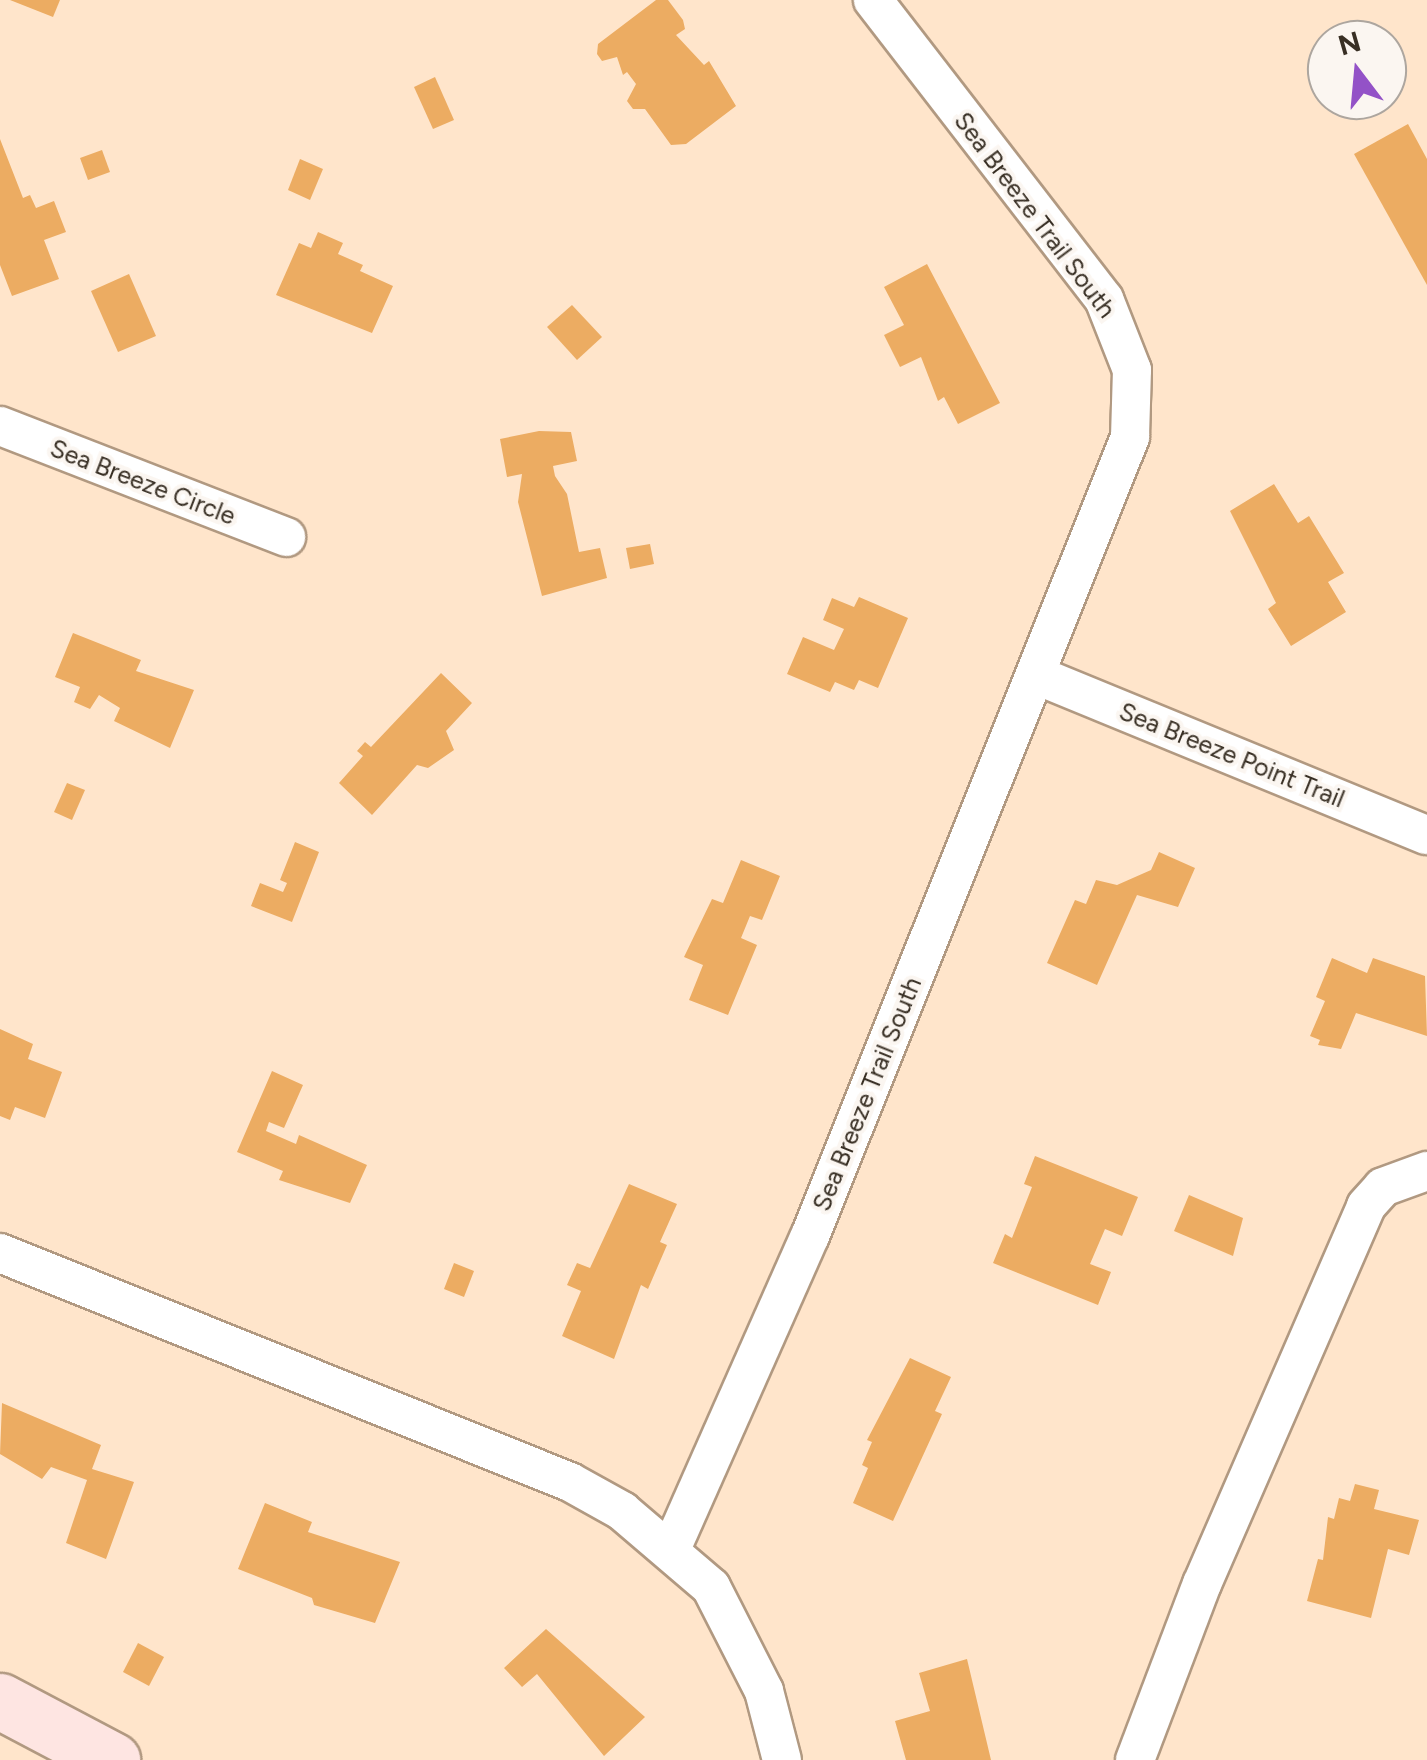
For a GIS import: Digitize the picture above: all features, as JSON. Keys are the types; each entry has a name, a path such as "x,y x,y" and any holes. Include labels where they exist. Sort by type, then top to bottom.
{"street":[{"name":"Sea Breeze Trail South","path":"672,1547 810,1236 1130,437 1132,370 1104,299 873,0"},
{"name":"Sea Breeze Circle","path":"0,426 286,537"},
{"name":"Sea Breeze Point Trail","path":"1036,674 1427,835"},
{"path":"1134,1760 1202,1584 1366,1206 1383,1187 1427,1172"},
{"path":"0,1253 570,1482 672,1547 711,1587 739,1631 764,1691 782,1760"},
{"path":"0,1702 112,1760"}],"building":[{"path":"10,0 60,0 53,17"},
{"path":"656,0 668,0 683,20 685,29 676,35 704,65 709,61 736,106 686,144 671,145 645,109 633,109 627,101 636,84 627,72 623,75 617,57 602,61 597,54 598,44"},
{"path":"435,77 454,120 433,129 414,87"},
{"path":"1408,124 1427,159 1427,285 1354,154"},
{"path":"0,139 23,198 30,195 36,208 54,201 66,232 44,240 59,279 12,296 0,265"},
{"path":"102,150 110,172 88,180 80,158"},
{"path":"300,159 323,169 310,200 288,190"},
{"path":"318,232 343,243 338,254 363,265 360,271 393,286 372,333 276,295 299,243 311,248"},
{"path":"927,264 1000,403 958,424 944,397 938,401 921,357 900,367 884,335 904,325 884,287"},
{"path":"129,274 156,336 118,352 91,291"},
{"path":"572,305 602,337 577,360 547,327"},
{"path":"539,431 571,432 577,461 553,466 555,476 567,494 579,552 600,548 607,578 542,596 518,502 522,474 507,477 500,439"},
{"path":"1274,484 1298,523 1309,516 1344,573 1328,582 1346,612 1291,646 1268,609 1276,603 1230,511"},
{"path":"650,544 654,564 630,569 626,548"},
{"path":"859,597 908,618 878,688 859,680 854,690 835,682 830,692 787,674 803,637 834,650 844,629 823,620 832,598 854,607"},
{"path":"73,633 141,660 136,671 194,690 170,748 114,721 120,708 99,695 90,709 74,702 80,687 55,677"},
{"path":"441,673 472,703 446,731 454,750 428,768 417,765 372,815 339,783 363,756 357,751 365,742 371,747"},
{"path":"67,783 85,790 72,820 54,812"},
{"path":"295,842 319,852 292,922 251,906 260,883 283,892 287,883 280,880"},
{"path":"1159,852 1195,868 1178,907 1137,895 1097,985 1047,963 1075,900 1086,904 1096,880 1117,885 1151,870"},
{"path":"741,860 780,876 762,920 750,916 741,938 757,945 728,1015 689,1000 703,965 684,957 712,899 723,903"},
{"path":"1332,958 1367,973 1373,958 1425,976 1427,1036 1356,1013 1341,1049 1318,1045 1320,1040 1310,1036 1325,1001 1316,997"},
{"path":"0,1029 33,1044 28,1059 62,1072 45,1118 15,1107 10,1120 0,1116"},
{"path":"272,1071 303,1085 284,1128 269,1122 266,1131 296,1144 299,1135 367,1165 350,1203 279,1180 283,1171 237,1152"},
{"path":"1035,1156 1138,1197 1122,1236 1105,1229 1090,1264 1111,1272 1098,1305 993,1263 1005,1234 1012,1238 1032,1187 1024,1184"},
{"path":"629,1184 677,1204 660,1242 667,1245 648,1289 641,1285 614,1359 562,1336 581,1291 567,1285 577,1263 590,1268"},
{"path":"1189,1195 1243,1218 1233,1256 1174,1231"},
{"path":"454,1263 474,1271 464,1297 444,1289"},
{"path":"910,1358 951,1377 935,1411 942,1414 893,1521 853,1503 868,1468 862,1465 872,1442 867,1440"},
{"path":"2,1403 101,1445 92,1469 134,1482 106,1559 66,1543 87,1480 51,1467 42,1479 0,1454"},
{"path":"1355,1484 1379,1490 1374,1509 1419,1520 1409,1555 1388,1549 1371,1618 1307,1601 1318,1559 1323,1560 1328,1517 1334,1519 1339,1498 1350,1501"},
{"path":"265,1503 312,1522 308,1532 400,1562 375,1623 314,1605 312,1598 238,1569"},
{"path":"546,1629 645,1717 604,1756 537,1674 522,1687 504,1668"},
{"path":"138,1643 164,1657 149,1686 123,1672"},
{"path":"967,1659 991,1760 906,1760 895,1721 930,1711 919,1673"}]}
